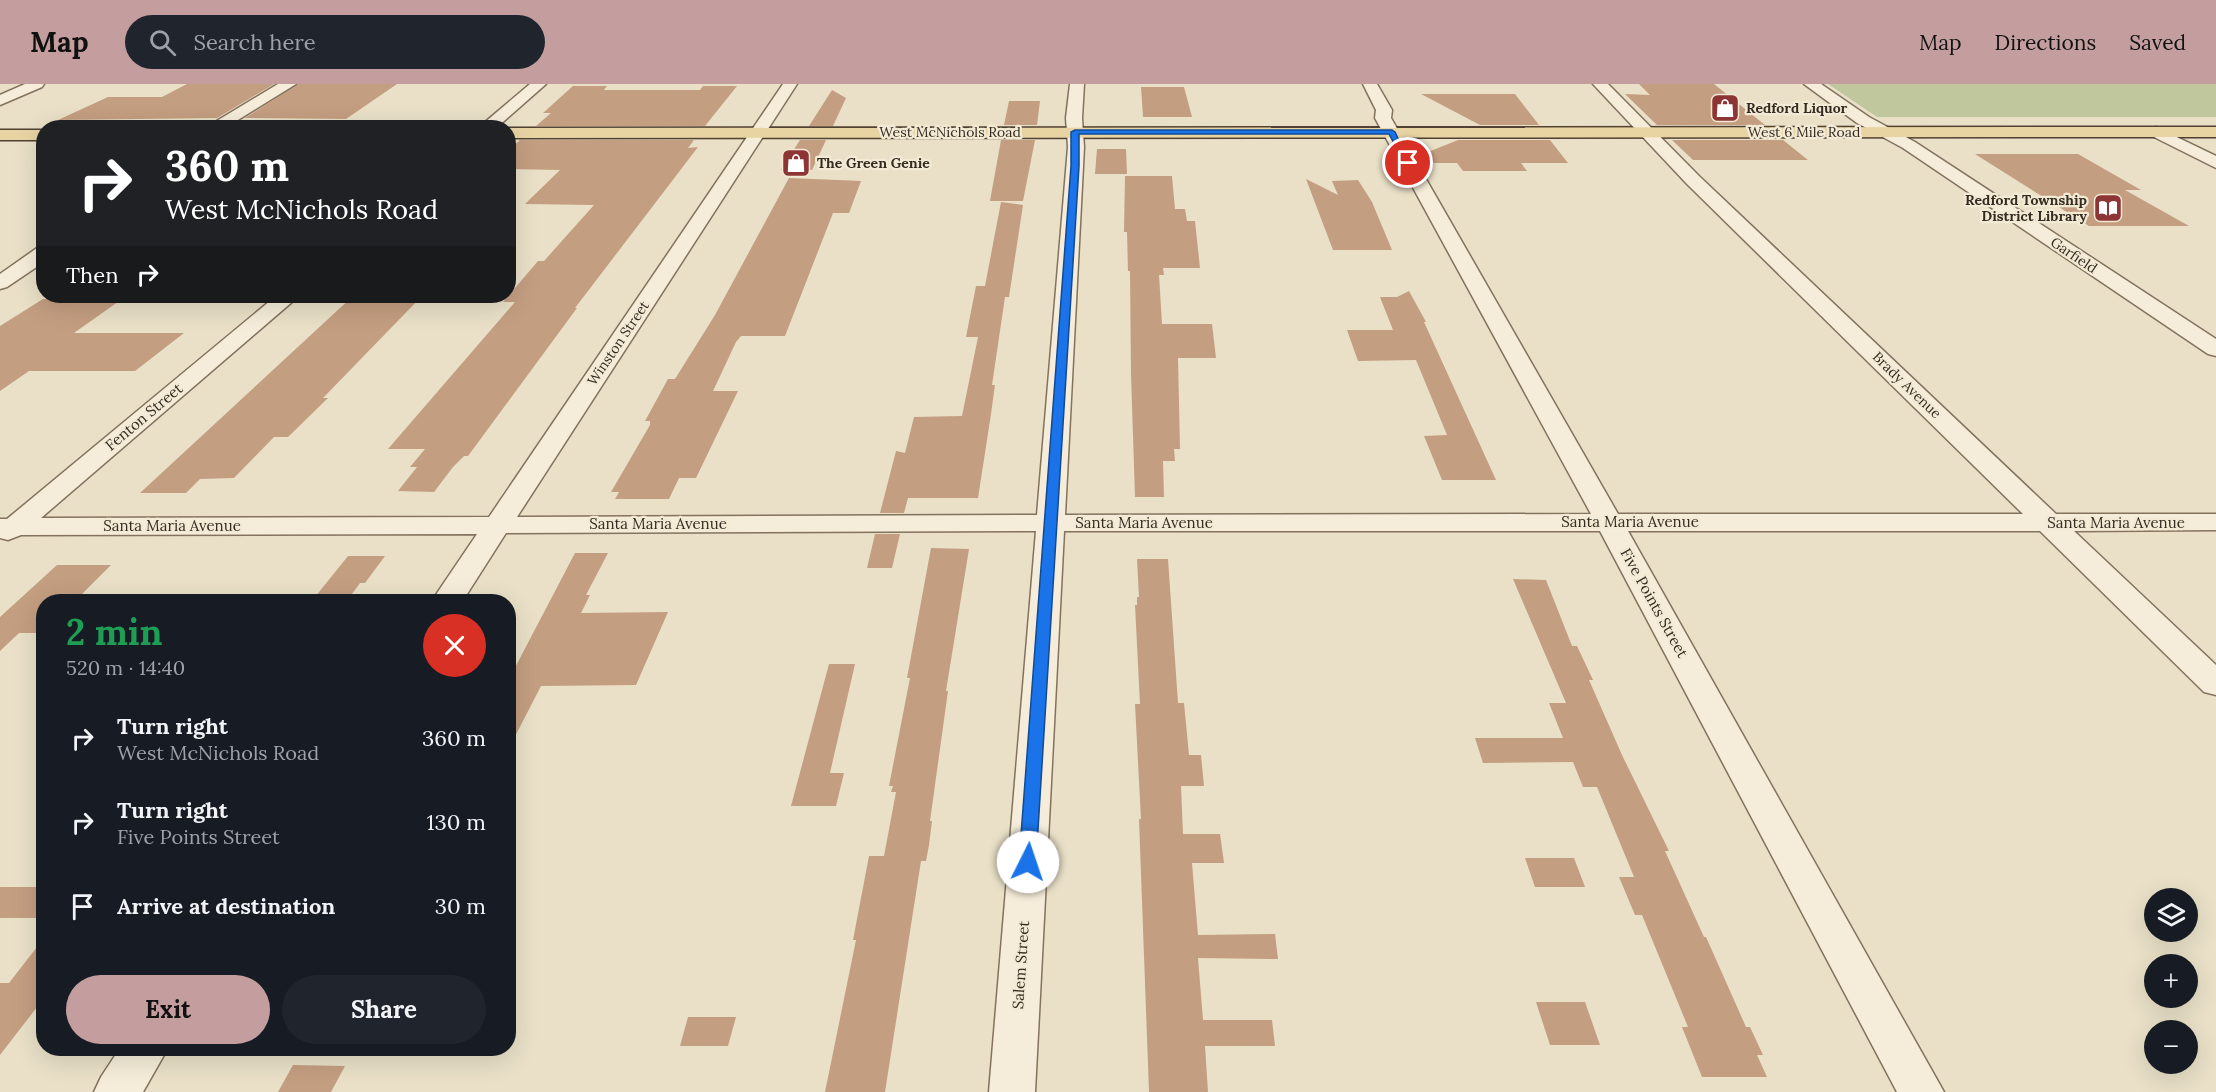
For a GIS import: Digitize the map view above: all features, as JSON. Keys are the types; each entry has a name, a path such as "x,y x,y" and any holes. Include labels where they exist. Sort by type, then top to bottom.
{"main road":[{"name":"West McNichols Road","path":"516,133 1392,132"},
{"name":"West 6 Mile Road","path":"1392,132 2216,132"},
{"path":"0,135 36,135"}],"street":[{"path":"0,100 37,84"},
{"path":"227,120 290,84"},
{"path":"496,120 539,84"},
{"name":"Winston Street","path":"451,594 790,84"},
{"name":"Salem Street","path":"1012,1092 1075,166 1077,84"},
{"name":"Five Points Street","path":"1371,84 1384,110 1383,118 1609,522 1921,1092"},
{"name":"Brady Avenue","path":"1600,84 1646,132 2216,684"},
{"name":"Garfield","path":"1811,84 1884,132 1909,145 2216,349"},
{"path":"2156,132 2216,163"},
{"path":"2179,132 2216,150"},
{"path":"0,284 36,258"},
{"name":"Fenton Street","path":"5,531 280,303"},
{"name":"Santa Maria Avenue","path":"5,531 498,524 2216,522"},
{"path":"117,1092 141,1056"}],"green space":[{"path":"1828,84 2216,84 2216,117 1877,117"}],"building":[{"path":"187,84 274,84 217,118 58,120 108,97 162,97"},
{"path":"298,84 397,84 346,119 245,118"},
{"path":"1639,84 1714,84 1765,125 1657,125 1625,94 1650,95"},
{"path":"573,86 607,86 604,90 700,90 703,86 737,86 705,126 536,126 551,113 543,113"},
{"path":"1141,87 1184,87 1192,117 1143,117"},
{"path":"832,90 846,98 833,126 809,126"},
{"path":"1421,94 1515,94 1539,125 1480,125"},
{"path":"1009,101 1040,101 1037,125 1004,125"},
{"path":"520,140 694,140 688,148 698,147 575,308 577,308 468,456 464,456 453,467 434,492 398,491 417,467 410,467 425,449 388,449 516,303 516,287 538,261 544,261 594,205 525,204 560,170 516,169 516,144"},
{"path":"800,140 826,140 812,170 781,170"},
{"path":"1001,140 1035,140 1023,201 990,201"},
{"path":"1458,140 1550,140 1568,163 1521,163 1527,171 1463,171 1457,163 1419,163 1416,157"},
{"path":"1672,140 1783,140 1808,160 1693,160"},
{"path":"1097,149 1126,149 1127,174 1095,174"},
{"name":"Redford Township District Library","path":"1975,154 2078,154 2141,190 2125,190 2189,226 2089,226"},
{"path":"1125,176 1172,176 1175,209 1185,209 1187,221 1195,221 1200,268 1163,268 1164,275 1159,275 1162,324 1212,324 1216,358 1178,358 1180,449 1174,449 1175,461 1163,461 1164,497 1135,497 1130,271 1128,271 1127,232 1124,232"},
{"path":"789,178 861,181 849,213 833,213 785,336 741,336 736,342 713,391 738,391 696,478 679,478 669,499 615,499 619,492 611,492 650,425 650,421 645,421 668,379 675,379 715,315"},
{"path":"1306,179 1338,195 1332,181 1358,180 1372,202 1392,250 1333,250"},
{"path":"1001,202 1023,205 1009,297 1005,297 992,385 995,385 978,498 908,498 904,513 880,513 896,451 905,453 914,417 962,416 978,337 966,337 976,286 985,286"},
{"path":"1409,291 1426,322 1424,322 1496,480 1442,480 1424,436 1447,435 1416,360 1358,361 1347,330 1393,330 1380,297 1397,297"},
{"path":"37,303 116,303 74,333 184,333 135,371 29,371 0,391 0,326"},
{"path":"345,303 415,303 323,398 328,398 288,437 274,437 234,478 200,479 186,493 140,493"},
{"path":"875,534 900,534 892,568 867,568"},
{"path":"931,548 969,549 946,691 948,691 930,821 932,821 929,845 926,861 921,861 885,1092 825,1092 856,940 853,940 869,856 884,856 896,792 891,792 893,786 889,786 910,678 907,678"},
{"path":"575,553 608,553 586,595 590,595 581,613 668,612 636,685 541,686 516,734 516,666"},
{"path":"348,556 385,556 365,583 360,583 352,594 317,594"},
{"path":"1137,559 1168,559 1178,703 1184,703 1189,755 1201,755 1204,786 1181,786 1183,834 1220,834 1224,863 1192,863 1198,935 1275,934 1278,959 1198,958 1203,1020 1272,1020 1275,1046 1205,1046 1208,1092 1149,1092 1139,819 1141,819 1135,704 1140,704 1135,605 1139,597"},
{"path":"57,565 111,565 82,594 36,594 36,633 19,633 0,651 0,617"},
{"path":"1513,579 1546,580 1572,646 1577,646 1593,680 1589,680 1622,755 1669,851 1665,851 1704,937 1706,937 1746,1027 1750,1027 1763,1055 1757,1055 1767,1077 1702,1077 1682,1027 1688,1027 1642,915 1635,915 1619,877 1634,877 1597,787 1583,787 1573,762 1483,763 1475,738 1563,738 1549,703 1566,703"},
{"path":"829,664 855,664 830,773 844,773 836,806 791,806"},
{"path":"1525,858 1574,858 1585,887 1535,887"},
{"path":"0,887 36,887 36,918 0,918"},
{"path":"36,948 36,1008 0,1055 0,983 9,983"},
{"path":"1536,1002 1585,1002 1600,1045 1550,1045"},
{"path":"688,1017 736,1017 728,1046 680,1046"},
{"path":"293,1065 345,1066 331,1092 278,1092"}],"place":[{"name":"Redford Liquor","path":"1725,108"},
{"name":"The Green Genie","path":"796,163"},
{"name":"Redford Township District Library","path":"2108,208"}],"route":[{"path":"1028,862 1075,166 1075,132 1392,132 1408,163"}]}
